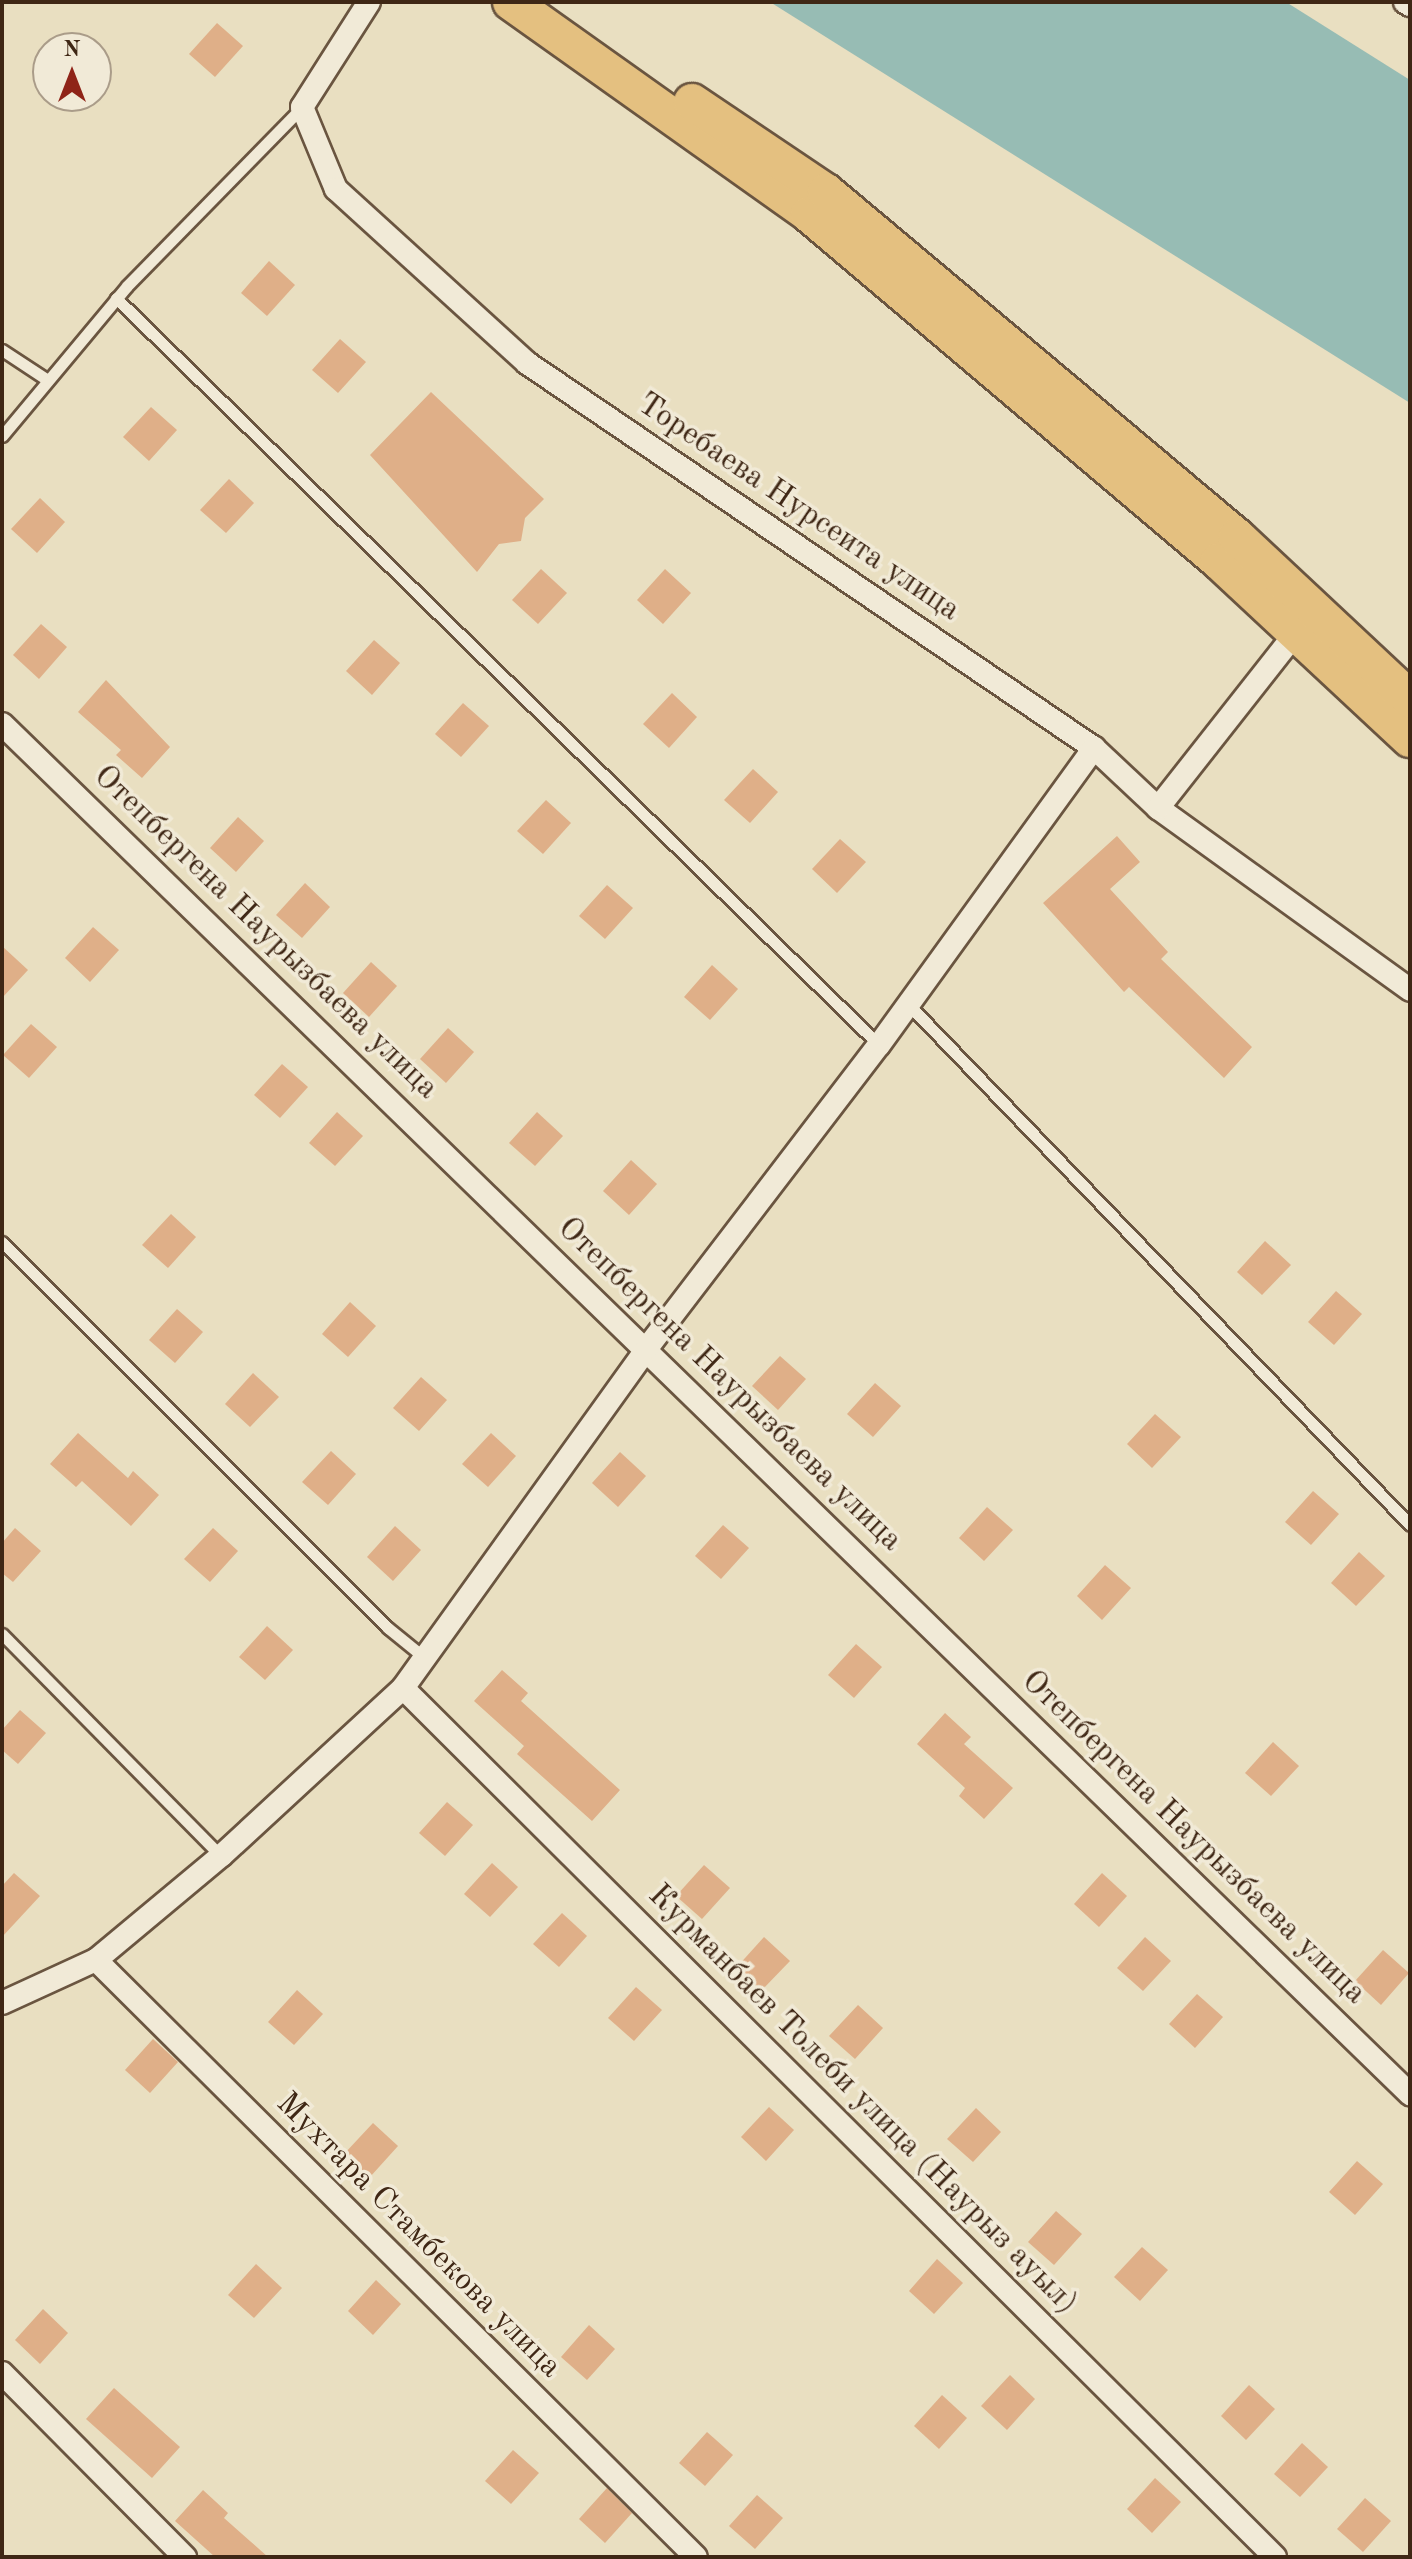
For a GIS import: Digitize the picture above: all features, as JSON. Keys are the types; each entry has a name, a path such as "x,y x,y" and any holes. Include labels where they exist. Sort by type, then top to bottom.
{"highway":[{"path":"511,2 809,214 1307,620 1410,699"},
{"path":"542,2 826,192 1307,620 1410,739"}],"street":[{"path":"302,107 369,2"},
{"path":"1405,2 1410,5"},
{"name":"Торебаева Нурсеита улица","path":"302,107 336,189 527,363 1094,748 1158,808 1410,990"},
{"path":"1158,808 1307,620"},
{"name":"Отепбергена Наурызбаева улица","path":"2,724 647,1348 1410,2094"},
{"path":"2,2003 96,1960 221,1856 403,1688 647,1348 879,1045 907,1002 1094,748"},
{"name":"Курманбаев Толеби улица (Наурыз ауыл)","path":"403,1688 1275,2557"},
{"name":"Мухтара Стамбекова улица","path":"96,1960 696,2557"},
{"path":"2,2373 185,2557"}],"lane":[{"path":"2,436 116,298 302,107"},
{"path":"116,298 879,1045"},
{"path":"2,350 46,379"},
{"path":"907,1002 1410,1525"},
{"path":"2,1242 388,1628 425,1658"},
{"path":"2,1634 221,1856"}],"water":[{"path":"770,2 1286,2 1410,80 1410,403"}],"building":[{"path":"217,23 243,46 215,77 189,54"},
{"path":"269,261 295,285 267,316 241,293"},
{"path":"340,339 366,362 338,393 312,370"},
{"path":"431,392 544,499 525,518 521,541 499,544 477,572 370,455"},
{"path":"151,407 177,430 149,461 123,437"},
{"path":"229,479 254,503 226,533 200,510"},
{"path":"40,498 65,522 37,553 11,529"},
{"path":"541,569 567,593 538,624 512,600"},
{"path":"665,569 691,593 663,624 637,600"},
{"path":"41,624 67,647 39,679 13,655"},
{"path":"374,640 400,663 372,695 346,671"},
{"path":"106,680 170,747 142,778 116,755 121,750 78,712"},
{"path":"672,693 697,717 669,748 643,724"},
{"path":"463,703 489,726 461,757 435,734"},
{"path":"753,769 778,792 750,823 724,800"},
{"path":"546,800 571,823 543,854 517,831"},
{"path":"238,817 264,841 236,872 210,848"},
{"path":"1117,836 1140,862 1110,889 1168,952 1161,959 1252,1047 1224,1078 1129,987 1124,992 1043,903"},
{"path":"840,839 866,862 837,893 812,869"},
{"path":"305,883 330,907 302,938 276,915"},
{"path":"607,885 633,908 605,939 579,916"},
{"path":"93,927 119,950 90,982 65,958"},
{"path":"2,946 28,970 2,998"},
{"path":"371,962 397,986 369,1017 343,993"},
{"path":"712,965 738,989 710,1020 684,997"},
{"path":"31,1024 57,1047 29,1078 3,1055"},
{"path":"448,1028 474,1052 446,1083 420,1059"},
{"path":"282,1064 308,1087 280,1118 254,1095"},
{"path":"337,1112 363,1136 335,1166 309,1143"},
{"path":"537,1112 563,1136 535,1166 509,1143"},
{"path":"631,1160 657,1184 629,1215 603,1191"},
{"path":"171,1214 196,1237 168,1268 142,1245"},
{"path":"1265,1241 1291,1265 1262,1295 1237,1272"},
{"path":"1336,1291 1362,1314 1334,1345 1308,1322"},
{"path":"350,1302 376,1326 348,1357 322,1334"},
{"path":"177,1309 203,1332 175,1363 149,1340"},
{"path":"780,1356 806,1379 778,1410 752,1386"},
{"path":"253,1373 279,1397 250,1427 225,1404"},
{"path":"421,1377 447,1400 419,1431 393,1408"},
{"path":"875,1383 901,1406 873,1437 847,1414"},
{"path":"1155,1414 1181,1437 1152,1468 1127,1444"},
{"path":"78,1433 128,1478 133,1471 159,1495 131,1526 82,1481 76,1487 50,1464"},
{"path":"491,1433 516,1456 488,1487 462,1464"},
{"path":"331,1451 356,1474 328,1505 302,1482"},
{"path":"620,1452 646,1476 618,1507 592,1483"},
{"path":"1313,1491 1339,1514 1311,1545 1285,1522"},
{"path":"987,1507 1013,1530 984,1561 959,1538"},
{"path":"723,1525 749,1548 721,1579 695,1556"},
{"path":"395,1526 421,1550 393,1581 367,1557"},
{"path":"15,1528 41,1551 13,1582 2,1573 2,1543"},
{"path":"213,1528 238,1551 210,1582 184,1559"},
{"path":"1359,1552 1385,1576 1356,1606 1331,1583"},
{"path":"1105,1565 1131,1588 1102,1620 1077,1596"},
{"path":"267,1626 293,1650 265,1680 239,1657"},
{"path":"856,1644 882,1667 854,1698 828,1675"},
{"path":"502,1670 528,1693 521,1701 620,1790 592,1821 517,1754 524,1746 474,1701"},
{"path":"20,1710 46,1733 18,1764 2,1750 2,1730"},
{"path":"945,1713 971,1737 964,1744 1013,1788 984,1819 959,1796 965,1788 917,1744"},
{"path":"1273,1742 1299,1766 1271,1796 1245,1773"},
{"path":"447,1802 473,1825 445,1856 419,1833"},
{"path":"492,1863 518,1887 490,1917 464,1894"},
{"path":"704,1865 730,1888 702,1919 676,1896"},
{"path":"14,1873 40,1896 2,1937 2,1886"},
{"path":"1102,1873 1127,1896 1099,1927 1074,1904"},
{"path":"562,1913 587,1936 559,1967 533,1944"},
{"path":"764,1937 790,1961 761,1991 736,1968"},
{"path":"1145,1937 1171,1961 1143,1991 1117,1968"},
{"path":"1383,1950 1409,1973 1381,2005 1355,1981"},
{"path":"636,1987 662,2010 634,2041 608,2018"},
{"path":"297,1990 323,2014 294,2045 268,2022"},
{"path":"1197,1994 1223,2017 1195,2048 1169,2024"},
{"path":"858,2005 883,2028 855,2059 829,2036"},
{"path":"153,2039 178,2062 150,2093 125,2070"},
{"path":"769,2107 794,2130 766,2161 741,2137"},
{"path":"976,2108 1001,2132 973,2162 947,2139"},
{"path":"373,2123 398,2146 370,2177 344,2154"},
{"path":"1357,2161 1383,2184 1355,2215 1329,2192"},
{"path":"1056,2211 1082,2234 1054,2265 1028,2242"},
{"path":"1142,2247 1168,2270 1140,2301 1114,2277"},
{"path":"937,2259 963,2283 934,2314 909,2291"},
{"path":"256,2264 282,2288 254,2318 228,2295"},
{"path":"376,2280 401,2304 373,2335 348,2311"},
{"path":"43,2309 68,2333 40,2364 15,2340"},
{"path":"589,2325 615,2349 587,2380 561,2357"},
{"path":"1010,2375 1035,2399 1007,2430 981,2406"},
{"path":"1249,2385 1275,2409 1246,2440 1221,2416"},
{"path":"114,2388 180,2447 152,2478 86,2419"},
{"path":"942,2395 967,2418 939,2449 914,2426"},
{"path":"707,2432 733,2455 705,2486 679,2463"},
{"path":"1302,2443 1328,2467 1300,2497 1274,2474"},
{"path":"513,2450 539,2473 511,2504 485,2481"},
{"path":"1155,2478 1181,2502 1152,2533 1127,2509"},
{"path":"607,2488 632,2513 605,2543 579,2519"},
{"path":"203,2490 228,2513 224,2518 268,2557 215,2557 175,2521"},
{"path":"757,2495 783,2518 755,2549 729,2526"},
{"path":"1365,2498 1391,2521 1363,2552 1337,2529"}]}
